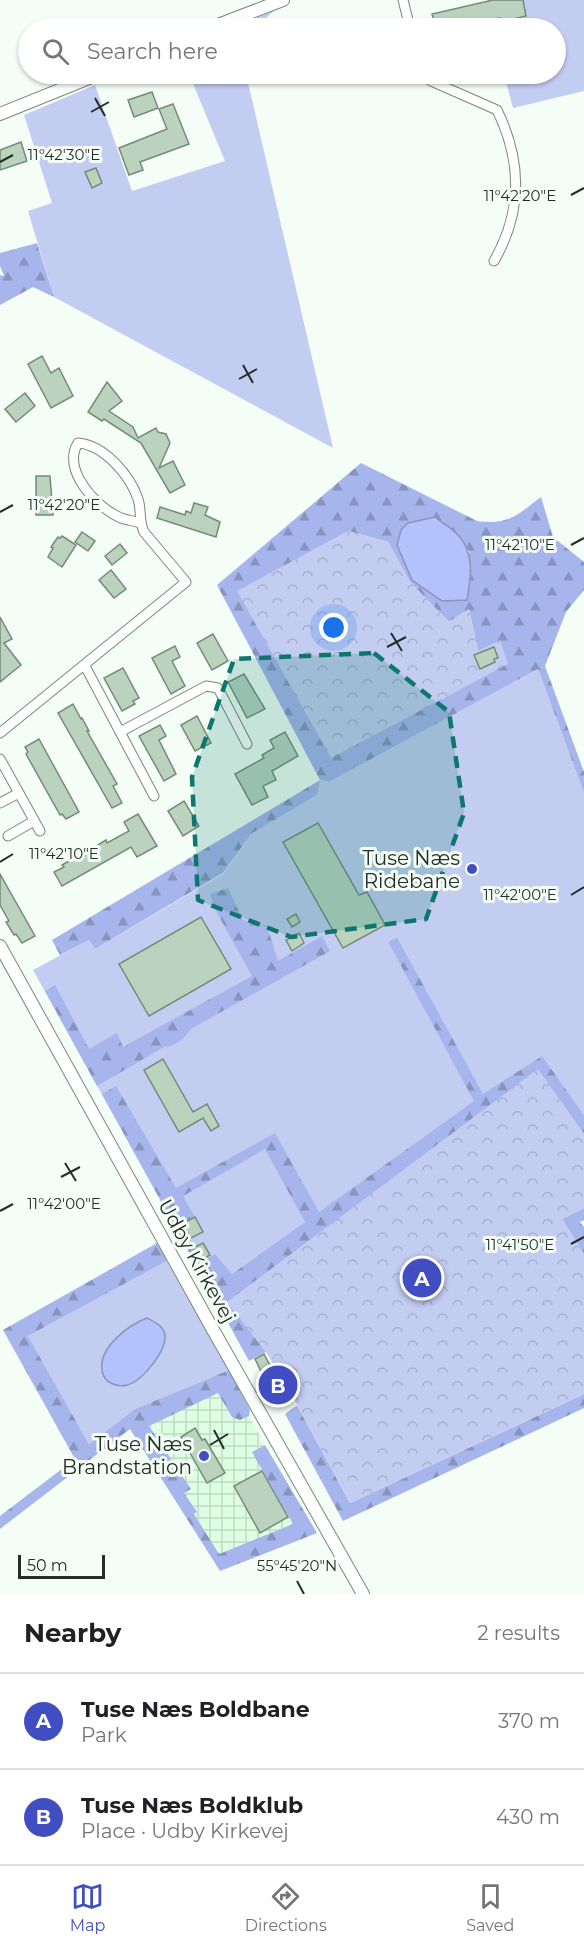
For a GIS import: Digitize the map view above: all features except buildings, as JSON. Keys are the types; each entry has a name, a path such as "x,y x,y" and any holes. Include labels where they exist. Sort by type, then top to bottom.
{"street":[{"path":"236,18 283,0"},
{"path":"403,0 408,18"},
{"path":"0,114 74,84"},
{"path":"438,84 497,110 508,132 514,159 515,199 512,223 505,242 494,261"},
{"path":"0,732 85,666 186,582 144,532 140,523 139,500 119,468 98,448 78,443 72,458 75,470 86,489 99,504 121,518 140,523"},
{"path":"85,666 154,796"},
{"path":"120,732 206,686 218,688 247,744"},
{"path":"0,759 40,831"},
{"path":"0,803 19,793"},
{"path":"8,836 34,821"},
{"name":"Udby Kirkevej","path":"0,946 196,1300 363,1594"}],"highlighted area":[{"path":"374,653 449,712 464,813 426,919 291,937 198,900 192,777 234,659"}],"shaded area":[{"path":"435,517 456,532 467,550 470,575 467,600 442,601 412,580 397,545 401,530 408,523"},
{"path":"147,1318 159,1325 165,1336 157,1358 133,1383 119,1386 111,1383 102,1371 105,1354 116,1338"},
{"path":"218,1392 240,1420 249,1416 265,1445 252,1452 293,1524 219,1554 194,1514 197,1512 184,1493 190,1489 149,1426"}],"green space":[{"path":"487,0 584,0 584,91 513,108 507,84 566,84 566,18 492,18"},
{"path":"275,10 266,18 256,18"},
{"path":"193,84 248,84 333,448 54,297 28,211 52,203 24,115 95,85 132,191 225,161"},
{"path":"37,243 54,297 33,287 0,305 0,275 4,276 0,266 0,253"},
{"path":"361,463 477,521 505,520 519,514 541,497 553,537 584,562 584,590 566,612 545,666 584,772 584,793 538,669 329,782 320,780 217,585","holes":["435,517 458,535 470,553 408,523","348,531 388,542 410,582 449,622 469,609 478,651"]},
{"path":"348,531 388,542 410,582 449,622 469,609 478,651 500,640 508,664 331,758 237,591"},
{"path":"538,669 584,793 584,1115 542,1057 483,1095 397,937 388,942 475,1101 210,1290 33,970 89,940 95,949 223,874 251,834 317,795 320,780 329,782"},
{"path":"320,780 317,795 251,834 223,873 95,949 89,940 60,955 52,940"},
{"path":"228,888 243,920 267,926 278,961 322,936 330,951 191,1029 176,1044 164,1047 97,1086 45,991 55,985 89,1049 117,1033 123,1047 252,976 216,911 210,894"},
{"path":"397,937 483,1094 542,1056 584,1115 584,1134 538,1070 228,1302 266,1352 249,1361 102,1094 116,1086 176,1188 275,1133 319,1212 474,1101 388,942","holes":["265,1149 305,1222 232,1274 215,1254 202,1261 182,1224 195,1217 183,1196"]},
{"path":"538,1069 584,1134 584,1208 562,1219 584,1254 584,1394 350,1503 266,1352 227,1302"},
{"path":"584,1208 584,1220 580,1222 584,1227 584,1254 562,1219"},
{"path":"157,1243 167,1261 28,1336 89,1444 135,1409 229,1370 250,1410 249,1416 240,1420 232,1417 218,1393 149,1426 191,1489 184,1493 197,1512 194,1514 219,1554 293,1524 252,1452 265,1445 317,1533 220,1571 130,1429 0,1529 0,1516 75,1459 3,1330"},
{"path":"167,1261 229,1370 135,1409 89,1444 28,1336"},
{"path":"584,1394 584,1408 343,1521 285,1414 297,1405 350,1503"}],"place":[{"name":"Tuse Næs Ridebane","path":"472,869"},
{"name":"Tuse Næs Boldbane","path":"422,1278"},
{"name":"Tuse Næs Boldklub","path":"278,1385"},
{"name":"Tuse Næs Brandstation","path":"204,1456"}]}
